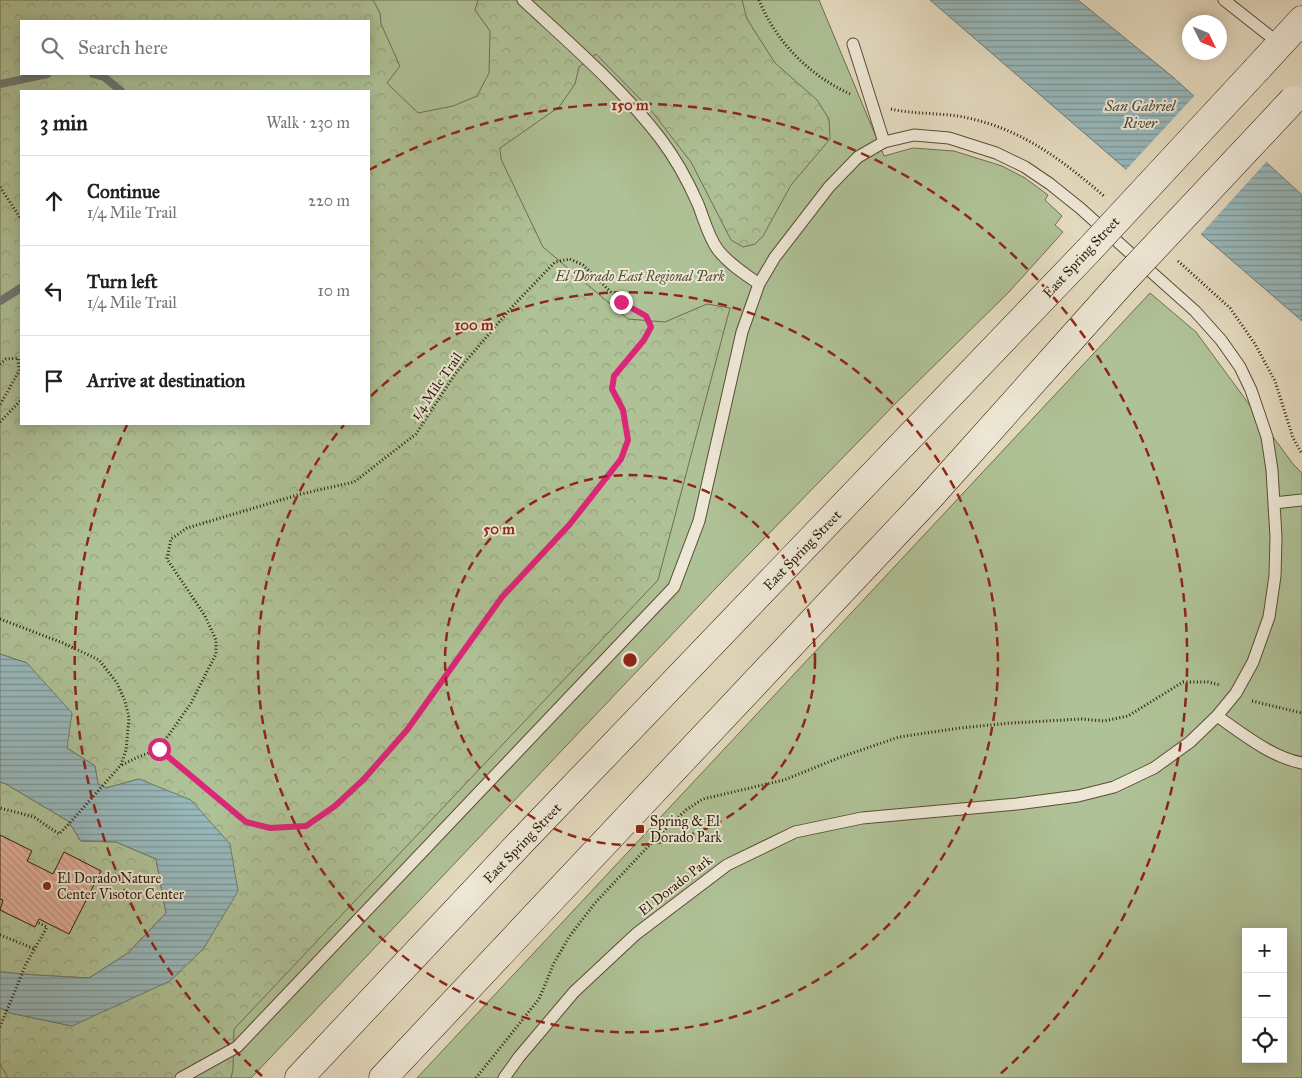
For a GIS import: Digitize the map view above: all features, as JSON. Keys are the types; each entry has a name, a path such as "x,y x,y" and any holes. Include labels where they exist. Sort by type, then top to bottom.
{"main road":[{"name":"East Spring Street","path":"299,1078 522,841 1088,251 1302,20"},
{"path":"383,1078 928,499 1123,281 1297,95"}],"lane":[{"path":"523,0 598,71 659,137 679,165 711,238 718,249 733,265 759,284"},
{"path":"1224,0 1280,44"},
{"path":"853,44 884,142"},
{"name":"El Dorado Park","path":"181,1078 236,1047 674,586 698,521 742,332 759,284 775,257 829,186 858,156 884,142 914,135 948,138 996,152 1025,167 1080,208 1194,311 1221,340 1240,367 1251,390 1267,437 1274,503 1275,576 1269,617 1253,662 1236,693 1217,716 1190,742 1154,768 1114,787 1061,799 862,818 795,832 726,865 636,934 574,992 519,1057 504,1078"},
{"path":"1274,503 1302,500"},
{"path":"1217,716 1247,737 1280,756 1302,763"}],"path":[{"path":"0,187 20,217"},
{"name":"1/4 Mile Trail","path":"570,259 584,265 621,302 646,316 651,327 644,340 614,376 612,389 623,410 628,440 621,459 570,524 502,597 407,730 364,779 335,806 306,826 270,828 246,822 159,749 191,703 216,654 216,640 204,616 167,559 171,539 187,528 301,494 354,482 416,434 455,374 555,262 570,259"},
{"path":"0,364 6,359 18,358 19,371 0,405"},
{"path":"0,422 20,401"},
{"path":"0,619 63,643 99,660 117,683 125,701 129,718 126,750 121,765"},
{"path":"1249,700 1259,704 1302,713"},
{"path":"0,808 34,818 58,834 121,765 159,749"},
{"path":"1,1026 26,964 47,927 37,922"},
{"path":"0,934 35,949"}],"green space":[{"name":"El Dorado East Regional Park","path":"0,0 819,0 884,156 913,148 954,151 1002,166 1025,178 1048,195 1045,200 1062,216 1055,225 1063,232 1009,292 894,405 716,588 251,1078 0,1078"},
{"name":"El Dorado East Regional Park","path":"0,0 373,0 380,13 381,24 400,66 387,83 418,113 453,106 477,96 489,73 490,31 475,10 478,0 742,0 747,19 775,63 817,100 829,119 830,139 791,185 763,236 755,244 743,247 731,240 691,162 650,109 596,54 579,67 575,84 559,107 500,148 501,159 543,247 628,319 665,322 707,304 730,308 658,580 234,1029 233,1070 231,1078 8,1078 0,1064 0,1008 10,1013 72,1026 204,948 139,779 106,788 98,784 95,766 67,748 27,663 0,654"},
{"path":"1150,293 1196,332 1293,464 1302,473 1302,1078 417,1078"},
{"path":"0,782 68,821 81,841 116,842 156,859 166,913 128,953 89,978 0,972"}],"water":[{"name":"San Gabriel River","path":"930,0 1078,0 1173,77 1302,195 1302,321"},
{"path":"0,654 27,663 72,713 67,748 95,766 98,784 106,788 139,779 191,800 230,844 238,891 204,948 170,981 72,1026 10,1013 0,1008 0,972 89,978 128,953 166,913 156,859 116,842 81,841 68,821 0,782"}],"pier":[{"path":"1196,94 1268,160 1199,236 1125,171"}],"building":[{"name":"El Dorado Nature Center Visotor Center","path":"0,835 32,851 27,861 53,874 64,852 101,871 69,934 39,919 35,927 0,910 3,900 0,899"}],"waterway":[{"path":"0,84 42,75"},
{"path":"97,75 104,77 120,90"},
{"path":"0,301 20,289"}],"place":[{"name":"Spring & El Dorado Park","path":"640,829"},
{"name":"El Dorado Nature Center Visotor Center","path":"47,886"}],"route":[{"path":"159,749 246,822 270,828 306,826 335,806 364,779 407,730 502,597 570,524 621,459 628,440 623,410 612,389 614,376 644,340 651,327 646,316 621,302"}]}
